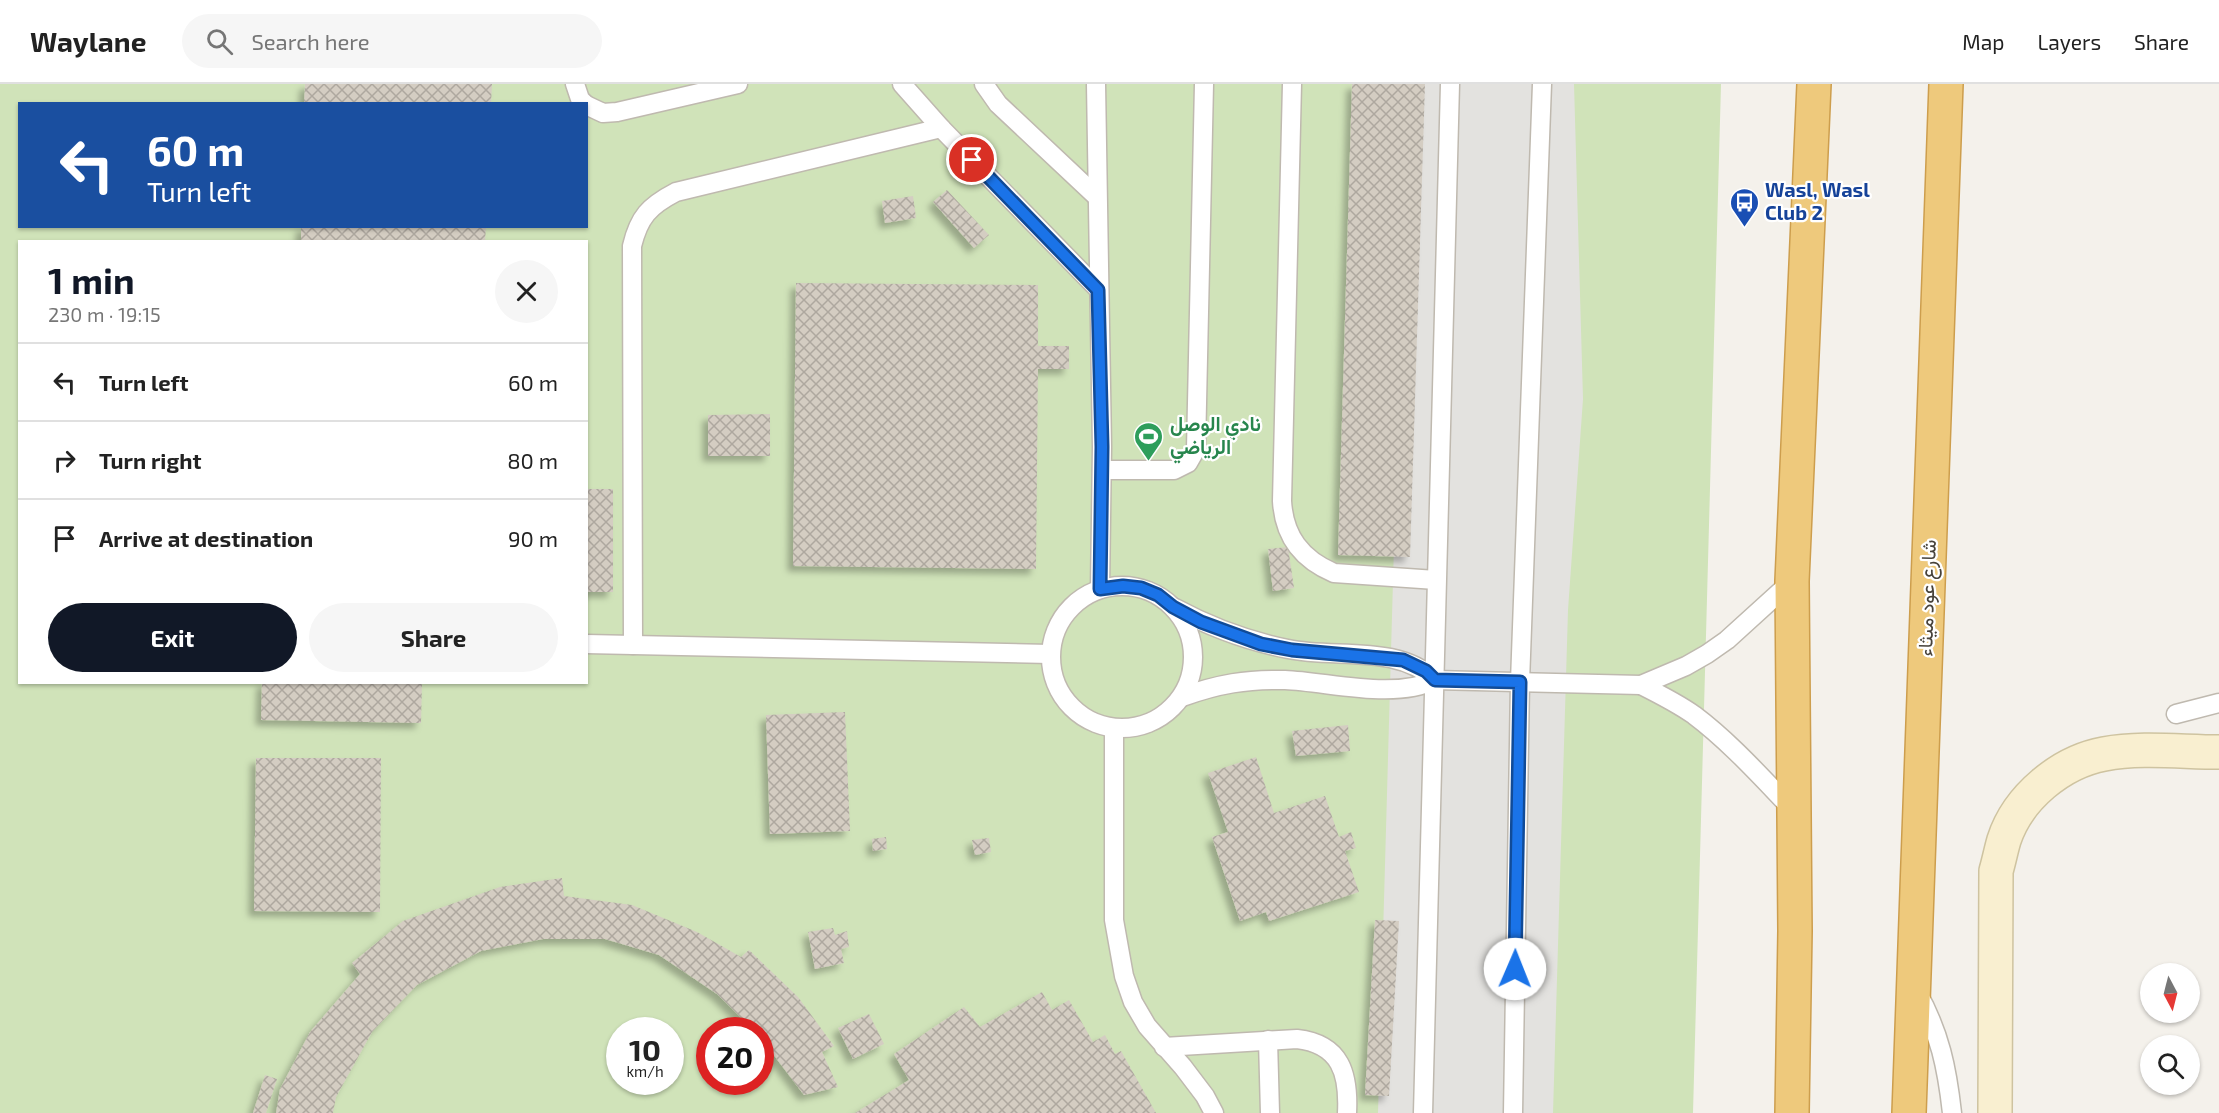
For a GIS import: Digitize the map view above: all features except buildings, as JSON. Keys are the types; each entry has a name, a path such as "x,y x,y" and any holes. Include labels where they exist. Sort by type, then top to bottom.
{"highway":[{"path":"1792,1113 1796,931 1792,581 1814,84"},
{"name":"شارع عود ميثاء","path":"1909,1113 1946,84"}],"street":[{"path":"1995,1113 1996,871 2005,838 2020,808 2043,783 2072,765 2104,754 2219,752"}],"lane":[{"path":"576,84 580,99 584,102"},
{"path":"588,105 603,113 617,112 738,84"},
{"path":"902,84 941,128 1098,290"},
{"path":"984,84 998,104 1096,196"},
{"path":"1096,84 1102,470 1100,589"},
{"path":"1102,470 1174,470 1188,463 1196,449 1204,84"},
{"path":"1292,84 1282,516 1287,532 1295,545 1319,567 1334,573 1436,580"},
{"path":"1423,1113 1450,84"},
{"path":"1513,1113 1520,682 1542,84"},
{"path":"633,645 632,246 636,228 646,213 659,201 676,192 941,128"},
{"path":"1641,685 1686,666 1714,649 1792,581"},
{"path":"1173,607 1185,622 1192,640 1194,660 1190,680 1182,697 1169,712 1152,722 1133,728 1114,728 1099,725 1085,718 1068,704 1055,684 1051,670 1050,654 1054,633 1065,614 1081,598 1100,589 1123,586 1141,588 1158,595 1173,607 1201,622 1261,644 1292,650 1403,660 1420,667 1435,680"},
{"path":"588,644 1050,654"},
{"path":"1182,697 1236,681 1287,680 1401,690 1435,680 1641,685 1669,698 1694,715 1794,811"},
{"path":"2176,714 2219,703"},
{"path":"1114,728 1114,920 1124,976 1133,1002 1147,1026 1183,1066 1205,1096 1214,1113"},
{"path":"1913,983 1929,1013 1941,1045 1952,1113"},
{"path":"1164,1047 1268,1040 1312,1041 1328,1050 1341,1064 1347,1082 1347,1113"},
{"path":"1268,1040 1270,1113"}],"green space":[{"name":"نادي الوصل الرياضي","path":"0,84 1721,84 1693,1113 0,1113"}],"shaded area":[{"path":"1407,84 1574,84 1583,399 1568,610 1553,1113 1378,1113"}],"place":[{"name":"Wasl, Wasl Club 2","path":"1744,228"},
{"name":"نادي الوصل الرياضي","path":"1149,462"}],"route":[{"path":"972,160 1098,290 1102,447 1100,589 1123,586 1141,588 1158,595 1173,607 1201,622 1261,644 1292,650 1403,660 1415,664 1435,680 1520,682 1515,969"}]}
